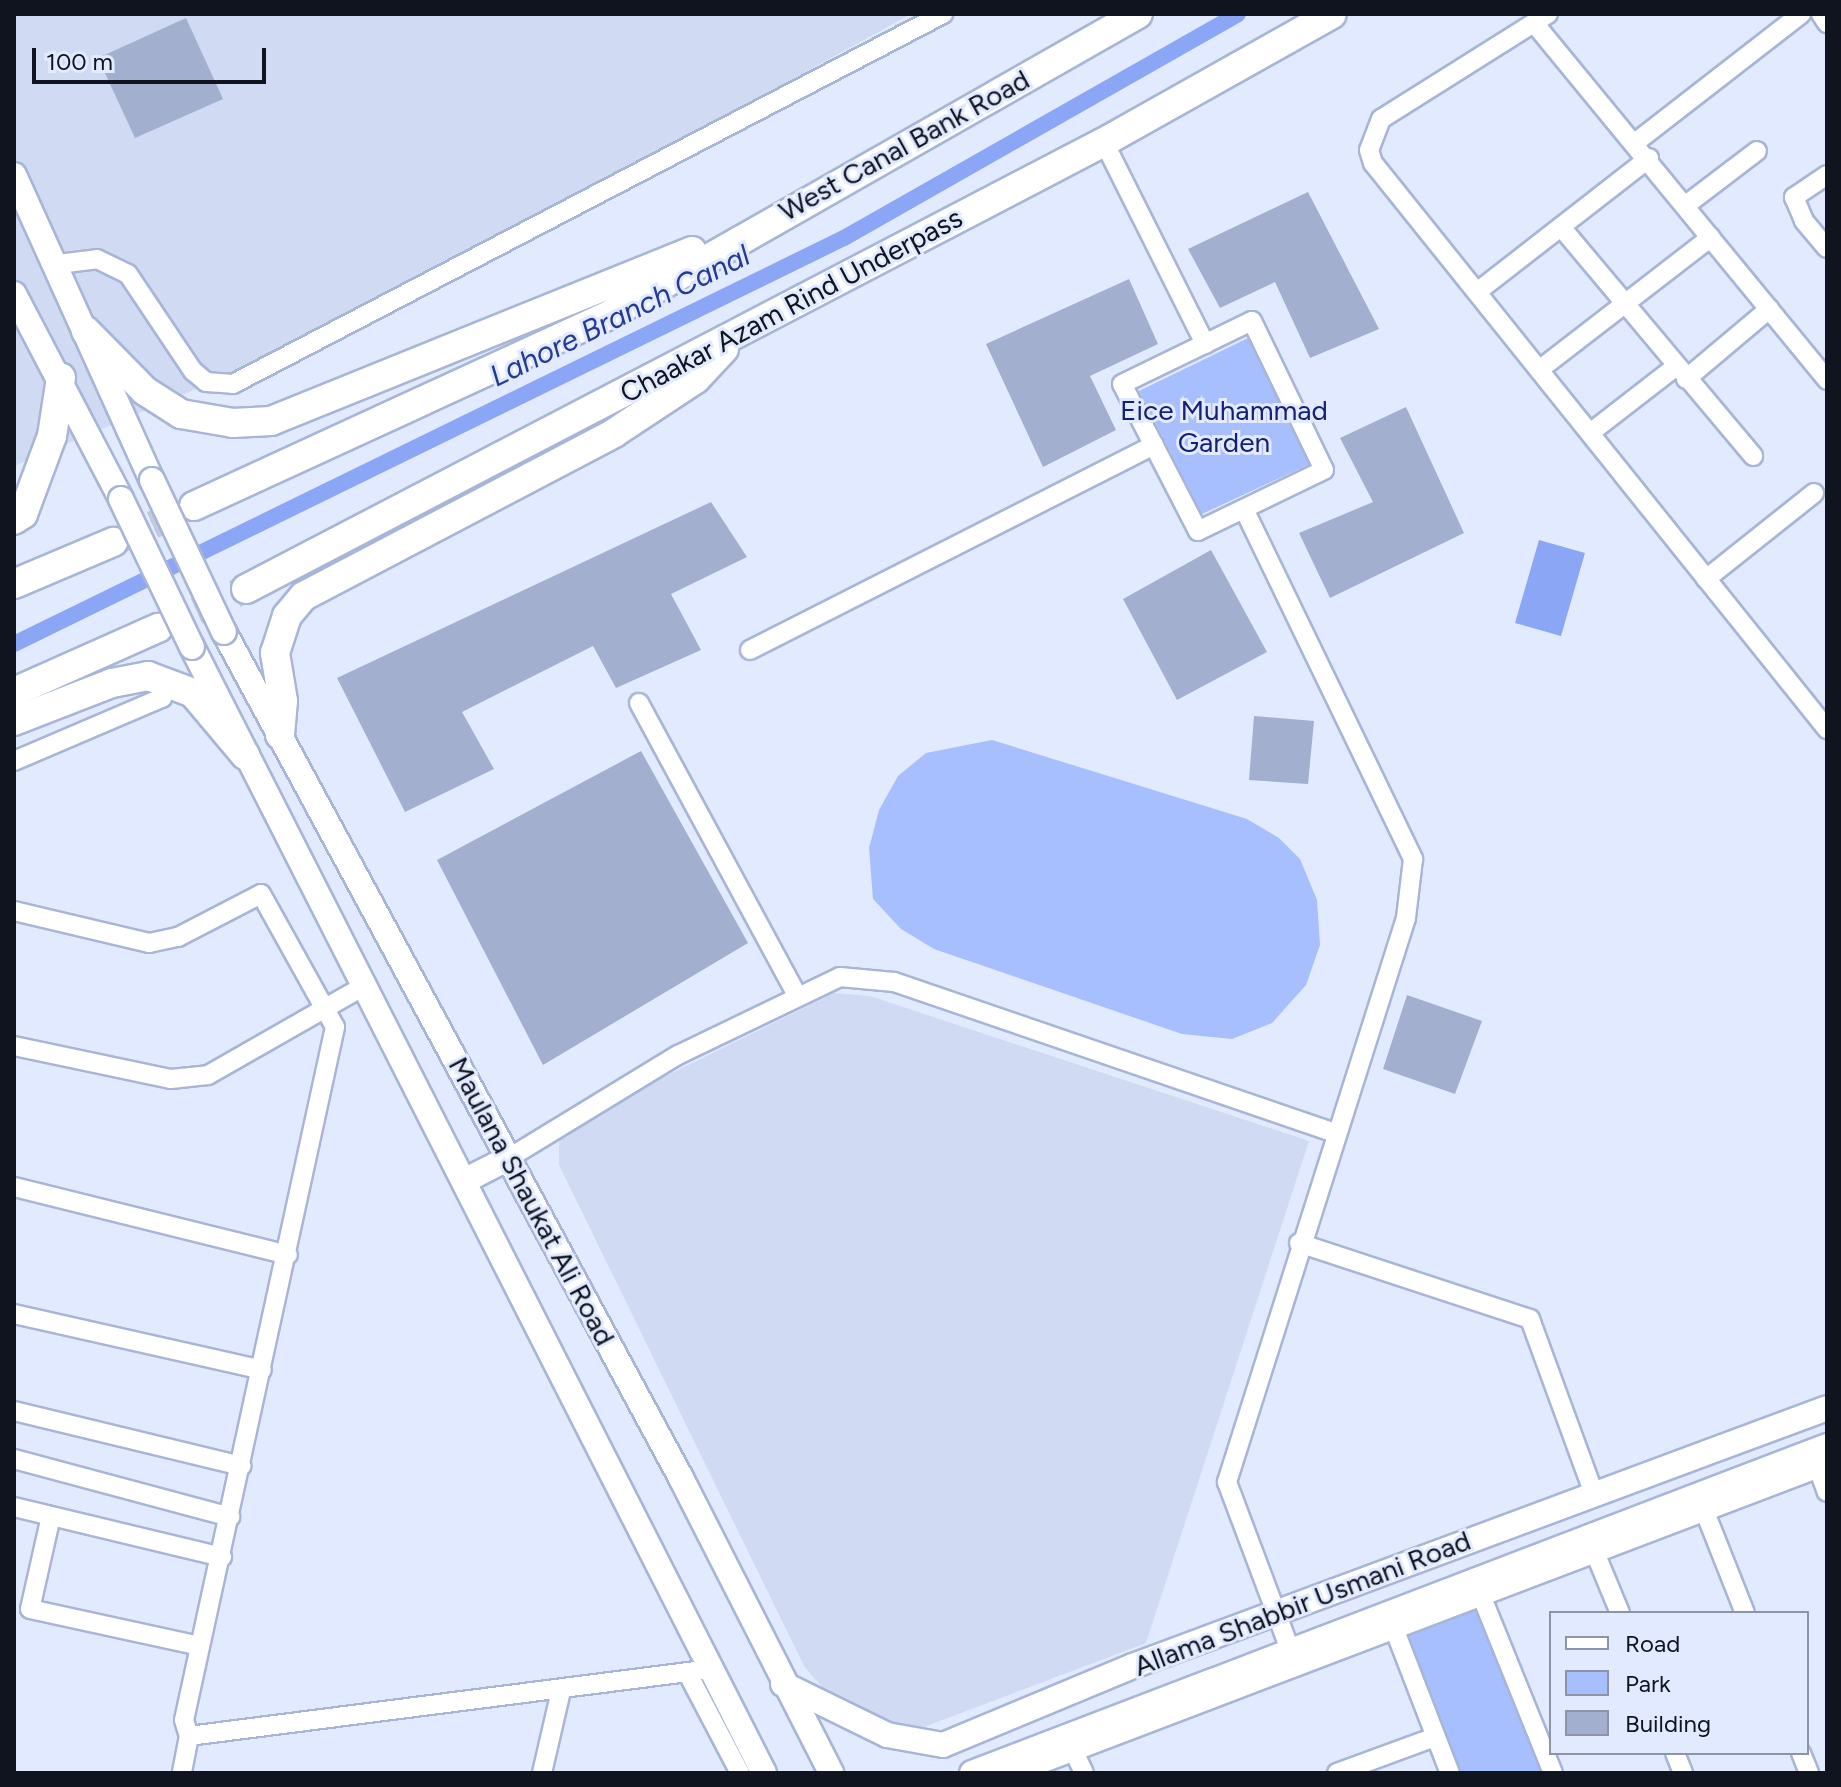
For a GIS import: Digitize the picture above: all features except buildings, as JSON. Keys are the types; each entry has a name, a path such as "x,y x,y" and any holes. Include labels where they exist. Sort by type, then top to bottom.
{"highway":[{"name":"West Canal Bank Road","path":"194,506 613,313 756,227 1138,14"},
{"name":"Chaakar Azam Rind Underpass","path":"246,589 1104,142 1332,14"},
{"path":"86,331 145,391 181,414 233,423 271,421 756,227"},
{"path":"280,735 283,701 275,653 287,616 304,596 614,433 696,379 741,331"},
{"path":"14,520 23,514 52,436 61,378"},
{"path":"14,584 113,542"},
{"path":"14,692 158,628"},
{"path":"14,721 133,676 165,679 193,693 245,755"}],"main road":[{"path":"14,175 58,264 86,331"},
{"path":"14,294 61,378"},
{"name":"Maulana Shaukat Ali Road","path":"86,331 224,632 509,1158 831,1773"},
{"name":"Maulana Shaukat Ali Road","path":"61,378 245,755 466,1180 700,1671 764,1773"},
{"path":"466,1180 509,1158"},
{"name":"Allama Shabbir Usmani Road","path":"783,1684 887,1735 943,1745 1274,1613 1827,1408"},
{"name":"Allama Shabbir Usmani Road","path":"972,1773 1070,1744 1290,1650 1392,1622 1821,1458"}],"street":[{"path":"58,264 97,259 128,274 193,371 206,382 233,384 943,14"},
{"path":"1636,142 1801,14"},
{"path":"1821,14 1827,23"},
{"path":"1826,726 1373,163 1373,133 1381,119 1541,18 1769,309 1820,357 1827,380"},
{"path":"1104,142 1205,344"},
{"path":"1686,205 1757,151"},
{"path":"1477,292 1649,158"},
{"path":"1827,175 1794,197 1804,221 1827,248"},
{"path":"1561,227 1680,373 1753,456"},
{"path":"1539,370 1626,307 1711,237"},
{"path":"1590,433 1769,309"},
{"path":"1252,321 1324,470 1198,531 1122,384 1205,344 1252,321"},
{"path":"750,650 1154,445"},
{"path":"1706,579 1814,493"},
{"path":"1244,509 1413,859 1406,918 1299,1243 1227,1482 1290,1650"},
{"path":"14,761 162,698 165,679"},
{"path":"639,703 798,997"},
{"path":"14,911 149,943 178,937 261,894 335,1027 288,1255 184,1720 189,1736 182,1773"},
{"path":"509,1158 678,1055 840,977 894,982 1334,1133"},
{"path":"14,1046 171,1079 208,1075 326,1011 366,985"},
{"path":"14,1187 288,1255"},
{"path":"1299,1243 1530,1319 1594,1494"},
{"path":"14,1314 262,1370"},
{"path":"14,1411 241,1466"},
{"path":"1821,1458 1827,1492"},
{"path":"14,1459 230,1517"},
{"path":"1701,1503 1744,1611"},
{"path":"14,1507 222,1557"},
{"path":"51,1516 30,1609 200,1646"},
{"path":"1592,1546 1619,1611"},
{"path":"1479,1590 1553,1773"},
{"path":"1017,1773 1070,1744 1392,1622 1450,1773"},
{"path":"189,1736 700,1671 740,1773"},
{"path":"542,1773 561,1691"},
{"path":"1337,1773 1435,1737"},
{"path":"1070,1744 1084,1773"}],"shaded area":[{"path":"14,14 911,14 507,236 220,379 14,466"},
{"path":"1539,540 1585,553 1561,636 1515,623"},
{"path":"834,993 870,996 1309,1141 1146,1643 916,1730 871,1717 829,1695 804,1666 559,1165 559,1141 575,1121"}],"green space":[{"name":"Eice Muhammad Garden","path":"1248,338 1310,464 1202,514 1139,391"},
{"path":"992,740 1247,819 1279,838 1300,859 1317,900 1320,945 1306,985 1272,1023 1232,1039 1182,1034 934,949 901,929 873,899 869,848 879,810 898,776 926,753"},
{"path":"1483,1607 1548,1773 1457,1773 1404,1636"}],"waterway":[{"name":"Lahore Branch Canal","path":"14,644 844,238 1238,14"}],"tunnel":[{"path":"114,542 193,507"},
{"path":"158,628 246,589"}]}
